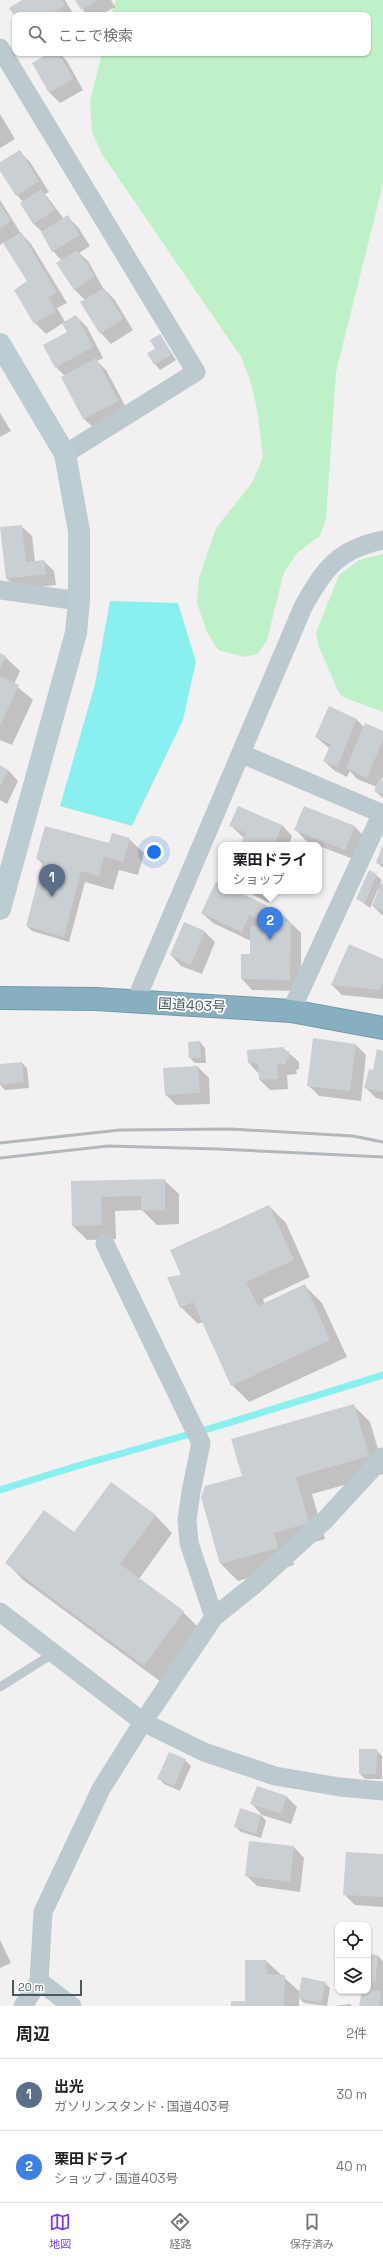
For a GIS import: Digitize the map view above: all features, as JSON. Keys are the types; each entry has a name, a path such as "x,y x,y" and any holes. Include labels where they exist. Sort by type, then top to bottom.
{"highway":[{"name":"国道403号","path":"0,998 135,1002 290,1011 383,1028"}],"street":[{"path":"0,48 196,372 65,454"},
{"path":"0,344 65,454 79,531 79,601 76,633 0,909"},
{"path":"135,1002 242,754 303,607 314,587 329,566 351,549 383,540"},
{"path":"0,590 79,601"},
{"path":"242,754 382,814 290,1011"},
{"path":"105,1244 201,1443 191,1492 188,1520 190,1543 214,1617"},
{"path":"23,2006 39,1981 42,1912 101,1789 143,1722 214,1617 254,1585 325,1520 383,1457"},
{"path":"0,1612 143,1722 204,1752 275,1776 340,1787 383,1791"},
{"path":"39,1981 72,2006"}],"lane":[{"path":"0,1687 54,1654"}],"green space":[{"path":"116,0 383,0 383,184 336,372 326,519 320,536 297,553 284,572 267,640 258,654 244,657 218,650 207,632 197,603 199,578 216,528 252,483 263,457 257,409 251,383 241,357 102,154 92,132 90,101 101,56 371,56 371,12 112,12"},
{"path":"383,554 383,712 343,697 338,691 319,647 316,633 339,575 359,560"}],"water":[{"path":"110,601 178,603 196,662 183,720 132,826 60,806 95,684"}],"building":[{"path":"22,0 62,0 65,5 54,12 12,12 9,8"},
{"path":"75,0 98,0 81,10"},
{"path":"44,56 61,56 73,79 49,93 32,63"},
{"path":"20,150 39,181 16,196 0,171 0,162"},
{"path":"41,189 55,210 33,224 20,203"},
{"path":"0,204 11,221 0,228"},
{"path":"68,215 80,235 52,252 41,232"},
{"path":"21,232 57,292 48,297 56,311 34,324 14,290 27,281 3,243"},
{"path":"77,250 95,276 74,290 56,263"},
{"path":"104,288 123,319 100,334 80,302"},
{"path":"76,315 93,347 55,368 43,345 67,332 62,323"},
{"path":"160,334 172,354 154,365 147,353 155,349 150,340"},
{"path":"96,358 119,401 83,419 61,377"},
{"path":"22,525 26,562 44,560 46,574 6,579 0,527"},
{"path":"0,653 6,656 0,669"},
{"path":"0,676 19,685 0,726"},
{"path":"329,706 357,719 337,767 323,761 331,744 315,737"},
{"path":"365,723 383,731 383,740 367,778 346,768"},
{"path":"0,765 8,770 0,787"},
{"path":"379,779 383,781 383,795 374,791"},
{"path":"238,806 282,825 275,842 242,842 246,833 229,826"},
{"path":"304,806 355,826 345,850 294,830"},
{"path":"45,826 109,843 112,833 130,838 123,862 104,856 99,876 81,871 64,937 26,926 43,861 36,859"},
{"path":"383,844 383,865 376,863"},
{"path":"369,870 377,874 365,903 356,899"},
{"path":"216,882 218,883 218,894 242,894 266,905 260,920 249,915 242,932 201,913"},
{"path":"381,883 383,884 383,911 372,906"},
{"path":"270,916 285,916 285,922 291,922 290,980 241,979 241,954 250,954 250,926 270,927"},
{"path":"184,922 205,931 191,965 170,955"},
{"path":"349,944 383,959 383,982 380,990 331,985"},
{"path":"313,1038 356,1044 350,1091 307,1086"},
{"path":"200,1041 201,1058 189,1058 188,1042"},
{"path":"284,1047 284,1051 289,1051 289,1059 286,1059 286,1064 277,1064 278,1079 259,1080 258,1063 248,1063 247,1050"},
{"path":"377,1049 383,1051 383,1092 364,1088 369,1069 373,1070"},
{"path":"22,1062 24,1082 0,1085 0,1064"},
{"path":"198,1066 200,1093 165,1095 163,1068"},
{"path":"165,1179 165,1210 141,1211 141,1196 101,1197 102,1225 72,1226 71,1181"},
{"path":"269,1205 294,1260 246,1282 258,1306 305,1284 330,1340 231,1386 193,1302 180,1308 167,1277 181,1275 170,1250"},
{"path":"354,1404 369,1456 296,1477 309,1523 274,1533 278,1548 220,1564 201,1497 205,1486 242,1476 231,1439"},
{"path":"111,1482 156,1515 120,1564 184,1611 144,1666 5,1563 44,1510 74,1532"},
{"path":"359,1749 377,1749 376,1774 359,1774"},
{"path":"169,1752 186,1759 174,1786 157,1779"},
{"path":"257,1786 287,1796 281,1814 250,1804"},
{"path":"240,1808 261,1815 256,1834 234,1827"},
{"path":"249,1841 294,1846 290,1882 245,1876"},
{"path":"346,1852 383,1854 383,1897 343,1895"},
{"path":"371,1954 378,1955 375,1983 371,1982"},
{"path":"245,1960 266,1960 267,1974 285,1975 284,2006 231,2006 231,2001 245,2001"},
{"path":"302,1977 326,1982 321,2003 298,1998"},
{"path":"371,1989 381,1991 379,2006 359,2006 361,1994 371,1994"}],"waterway":[{"path":"0,1490 77,1466 215,1427 383,1375"}],"railway":[{"path":"0,1143 120,1130 231,1129 353,1136 383,1142"},
{"path":"0,1158 108,1146 218,1149 383,1157"}],"place":[{"name":"出光","path":"52,897"},
{"name":"栗田ドライ","path":"270,940"}]}
